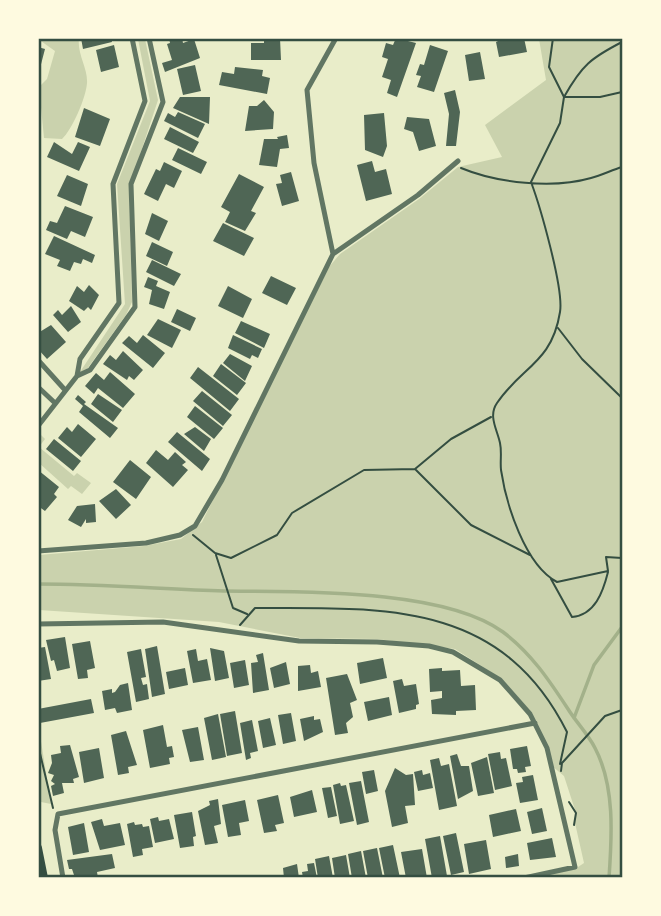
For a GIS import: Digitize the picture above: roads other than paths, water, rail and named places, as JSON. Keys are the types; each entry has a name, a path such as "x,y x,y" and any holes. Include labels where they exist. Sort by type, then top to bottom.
{"main road":[{"path":"38,848 44,877"}],"street":[{"path":"77,376 80,359 116,312 119,303 113,184 145,101 132,38"},
{"path":"38,426 77,376 90,370 135,307 131,187 163,102 149,38"},
{"path":"333,254 314,163 307,90 336,38"},
{"path":"38,551 146,543 180,535 203,517 333,254 418,195 455,163"},
{"path":"38,360 65,390"},
{"path":"38,387 55,403"},
{"path":"38,624 163,622 299,641 429,646 453,652 500,680 522,702 535,723 552,766 575,867 524,877"},
{"path":"63,877 55,830 58,814 535,723"}],"waterway":[{"path":"38,584 369,595 445,607 477,618 503,632 531,658 595,748 606,778 611,811 609,878"},
{"path":"574,718 594,665 622,627"}]}
